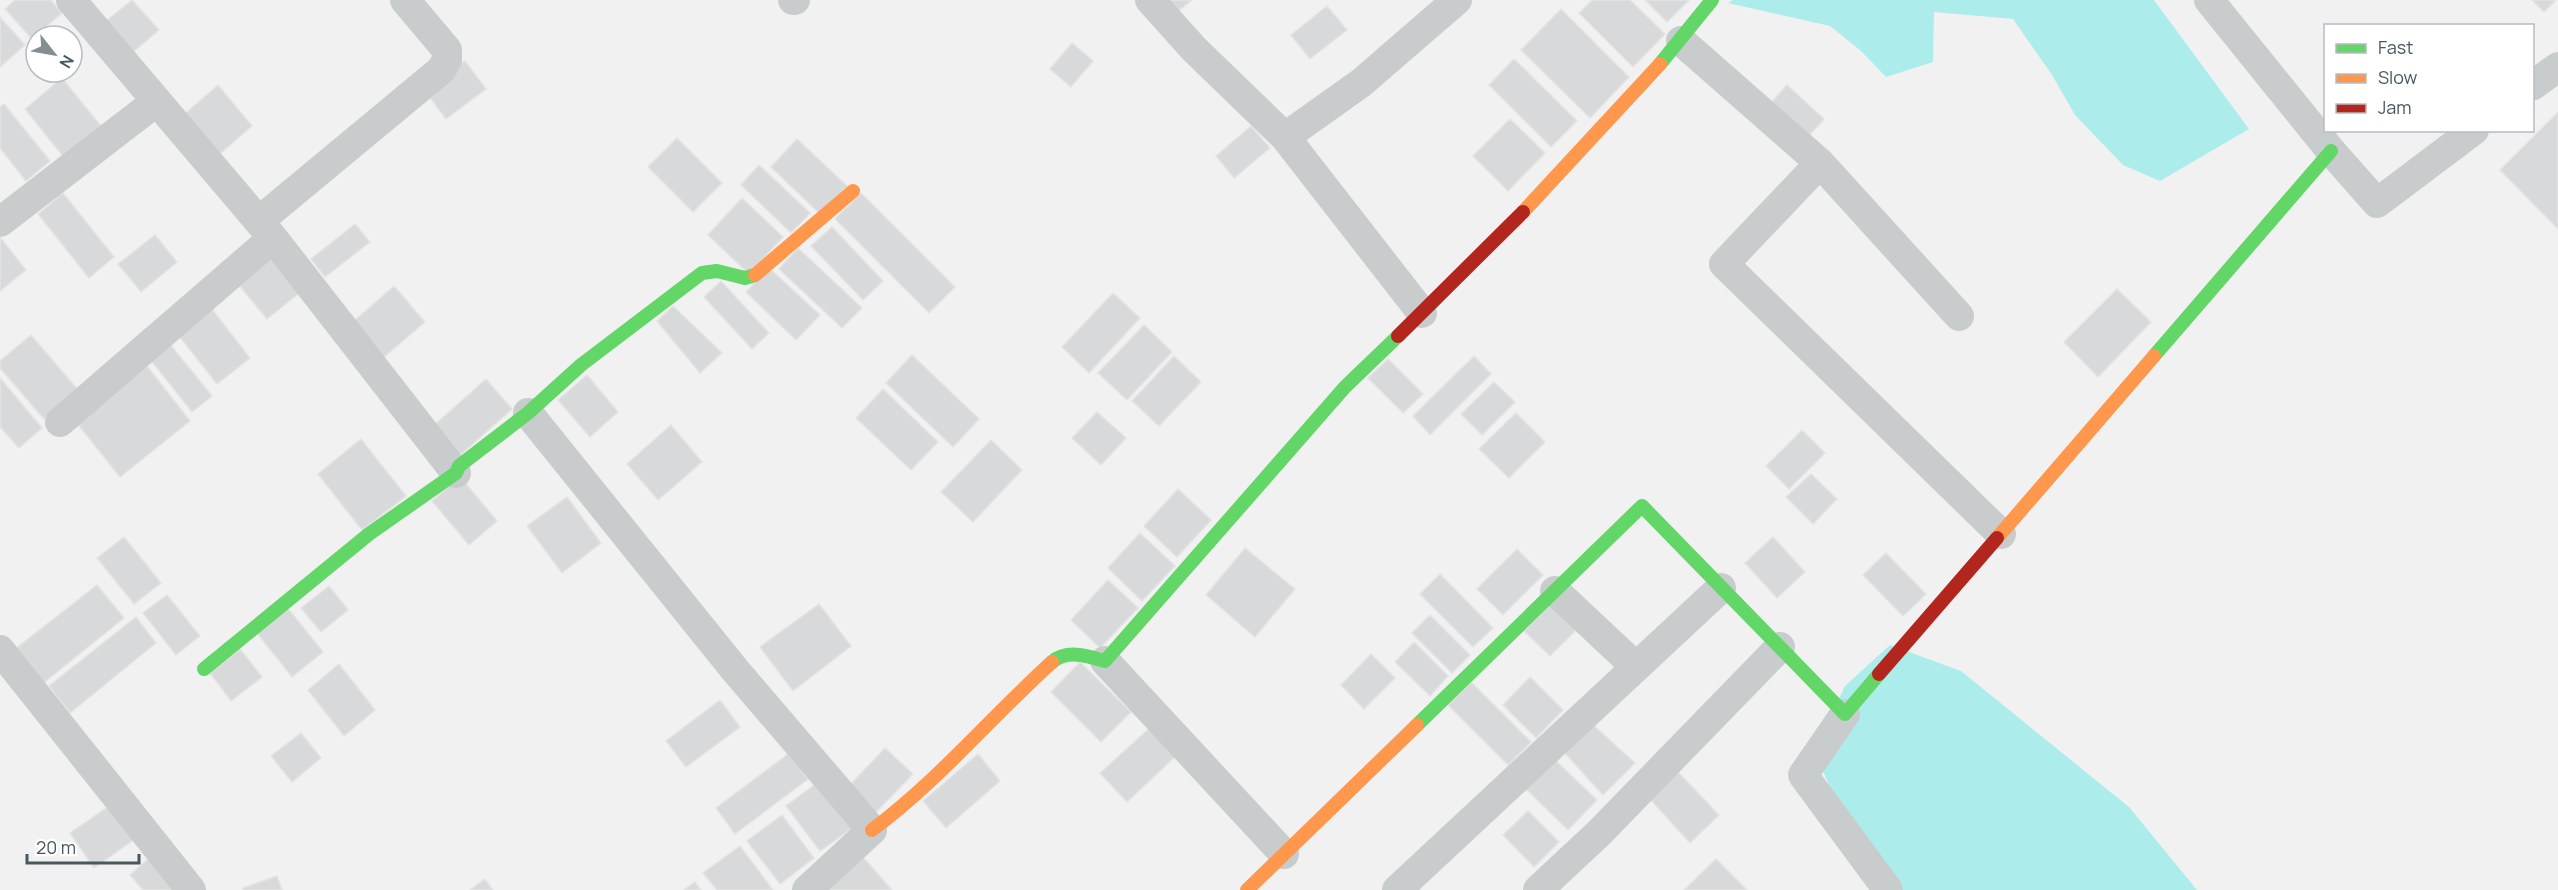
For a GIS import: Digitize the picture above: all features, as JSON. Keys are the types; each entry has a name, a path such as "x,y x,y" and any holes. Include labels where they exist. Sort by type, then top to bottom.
{"street":[{"path":"71,0 266,230 456,472"},
{"path":"60,422 441,70 447,60 447,50 405,0"},
{"path":"1150,0 1194,49 1285,136 1422,313"},
{"path":"1285,136 1361,83 1457,0"},
{"path":"1105,661 1345,387 1480,258 1681,41 1712,0"},
{"path":"2209,0 2331,151 2377,203 2471,132"},
{"path":"1681,41 1820,163 1959,316"},
{"path":"2534,85 2558,67"},
{"path":"0,222 156,101"},
{"path":"1888,890 1803,775 1845,714 2331,151"},
{"path":"1820,163 1724,264 2001,534"},
{"path":"204,669 369,534 456,472 459,466 528,413 581,365 632,328 682,286 702,273 717,271 745,278 755,275 853,190"},
{"path":"528,413 735,670 872,830"},
{"path":"1247,890 1642,506 1845,714"},
{"path":"1397,890 1721,588"},
{"path":"1555,591 1636,667"},
{"path":"1538,890 1599,833 1780,647"},
{"path":"0,650 191,890"},
{"path":"807,890 872,830 907,804 1017,693 1058,657 1080,654 1105,661 1284,854"}],"water":[{"path":"1733,0 2154,0 2249,129 2160,181 2123,165 2075,115 2052,75 2013,19 1934,12 1933,62 1886,77 1861,51 1830,26 1728,3"},
{"path":"1890,645 1961,671 2129,807 2197,890 1899,890 1838,804 1814,752 1845,686"}],"building":[{"path":"15,0 51,0 62,13 49,24 24,24 24,30 5,9"},
{"path":"132,0 159,30 132,53 105,22"},
{"path":"1161,0 1192,0 1173,15"},
{"path":"1592,0 1630,0 1665,34 1633,67 1579,13"},
{"path":"1645,0 1689,0 1667,22"},
{"path":"2532,0 2556,0 2544,12"},
{"path":"1327,6 1347,30 1310,59 1291,35"},
{"path":"1561,9 1629,77 1590,118 1521,50"},
{"path":"0,17 24,46 0,67"},
{"path":"1072,43 1093,61 1071,87 1050,69"},
{"path":"1514,59 1577,121 1551,147 1489,85"},
{"path":"465,61 486,89 446,119 425,91"},
{"path":"55,84 67,84 104,130 66,160 25,109"},
{"path":"218,85 252,126 215,158 180,118"},
{"path":"1787,85 1824,119 1807,138 1770,104"},
{"path":"4,104 50,161 26,181 0,148 0,107"},
{"path":"2558,112 2558,229 2500,170"},
{"path":"1510,119 1545,153 1508,191 1473,156"},
{"path":"1251,126 1270,148 1234,178 1216,156"},
{"path":"677,138 722,183 693,212 648,167"},
{"path":"797,139 847,186 820,214 771,167"},
{"path":"759,165 810,213 791,233 741,185"},
{"path":"63,193 114,257 89,278 38,214"},
{"path":"861,193 955,287 929,313 835,219"},
{"path":"742,198 783,237 749,274 708,235"},
{"path":"355,224 370,242 325,277 311,259"},
{"path":"832,227 883,281 863,300 811,246"},
{"path":"155,235 177,262 141,292 118,264"},
{"path":"0,237 26,270 0,291"},
{"path":"798,248 862,308 842,328 779,269"},
{"path":"271,249 303,290 267,319 234,279"},
{"path":"769,268 820,315 796,340 746,292"},
{"path":"721,281 769,333 752,349 704,297"},
{"path":"394,286 425,322 384,357 354,321"},
{"path":"2117,289 2151,322 2098,377 2064,342"},
{"path":"1113,293 1140,318 1089,373 1062,347"},
{"path":"208,304 250,358 217,384 175,331"},
{"path":"673,306 722,353 700,373 657,321"},
{"path":"1144,325 1172,352 1127,400 1098,373"},
{"path":"31,335 78,390 44,419 0,368 0,361"},
{"path":"169,343 212,396 192,412 149,358"},
{"path":"912,355 979,419 953,447 886,383"},
{"path":"1174,356 1201,382 1159,426 1132,401"},
{"path":"1474,356 1491,374 1430,435 1413,416"},
{"path":"1388,359 1423,394 1403,413 1368,378"},
{"path":"147,366 190,421 120,477 76,422"},
{"path":"587,375 618,412 590,437 558,400"},
{"path":"0,378 42,428 19,448 0,427"},
{"path":"486,379 512,409 458,457 432,427"},
{"path":"1494,382 1515,402 1482,435 1461,414"},
{"path":"883,389 938,442 911,470 856,418"},
{"path":"1097,412 1126,438 1101,465 1072,438"},
{"path":"1516,413 1545,442 1509,478 1479,449"},
{"path":"671,425 702,462 658,500 627,464"},
{"path":"1802,430 1825,453 1789,489 1766,466"},
{"path":"361,439 406,496 362,530 318,474"},
{"path":"991,440 1022,470 973,522 941,492"},
{"path":"1811,474 1837,499 1813,524 1786,497"},
{"path":"460,477 497,521 469,545 432,501"},
{"path":"1178,489 1211,520 1177,557 1144,526"},
{"path":"567,497 601,543 562,573 527,526"},
{"path":"1140,533 1175,566 1142,601 1108,568"},
{"path":"124,537 161,583 134,604 97,558"},
{"path":"1773,537 1805,572 1777,598 1745,563"},
{"path":"1245,548 1295,589 1255,637 1206,595"},
{"path":"1517,549 1543,575 1503,615 1477,589"},
{"path":"1886,553 1926,594 1903,616 1863,575"},
{"path":"1440,574 1493,628 1473,647 1420,594"},
{"path":"1108,580 1138,608 1100,648 1071,620"},
{"path":"97,585 124,618 41,685 14,650"},
{"path":"329,586 348,610 321,632 301,608"},
{"path":"167,595 200,636 176,655 143,613"},
{"path":"1559,596 1585,621 1550,656 1524,631"},
{"path":"819,604 851,646 793,691 760,647"},
{"path":"287,607 323,652 292,677 256,632"},
{"path":"1430,615 1470,655 1452,673 1412,633"},
{"path":"136,617 156,643 70,713 49,686"},
{"path":"1414,642 1448,676 1430,696 1395,662"},
{"path":"240,649 262,677 231,701 210,673"},
{"path":"1371,654 1395,678 1364,709 1341,685"},
{"path":"1080,662 1131,712 1101,742 1051,692"},
{"path":"339,664 375,710 344,736 308,690"},
{"path":"1530,677 1563,710 1536,738 1503,705"},
{"path":"1471,682 1531,742 1508,765 1448,705"},
{"path":"720,700 740,727 686,767 666,741"},
{"path":"1591,723 1635,763 1603,795 1562,750"},
{"path":"1152,726 1178,754 1127,802 1100,773"},
{"path":"301,733 321,758 292,782 271,756"},
{"path":"885,748 913,774 875,813 848,787"},
{"path":"788,754 808,779 735,834 716,808"},
{"path":"978,754 1000,781 946,828 923,801"},
{"path":"1554,759 1597,800 1568,830 1526,789"},
{"path":"1678,772 1719,815 1690,843 1650,799"},
{"path":"821,780 855,826 820,851 786,806"},
{"path":"115,802 139,836 94,868 70,833"},
{"path":"1528,811 1559,842 1534,867 1503,835"},
{"path":"782,815 814,858 780,884 747,841"},
{"path":"740,846 773,890 717,890 703,873"},
{"path":"155,853 188,890 143,890 130,875"},
{"path":"863,857 892,890 825,890"},
{"path":"1716,859 1747,890 1684,890"},
{"path":"277,876 282,890 243,890 243,888"},
{"path":"485,879 493,890 470,890"},
{"path":"695,882 701,890 684,890"}],"traffic: fast":[{"path":"1660,64 1712,0"},
{"path":"2154,356 2331,151"},
{"path":"204,669 369,534 456,473 459,466 528,413 581,365 702,273 717,271 745,278 755,275"},
{"path":"1052,662 1071,655 1105,661 1345,387 1398,336"},
{"path":"1417,725 1642,506 1845,714 1879,674"}],"traffic: slow":[{"path":"1523,212 1660,64"},
{"path":"755,275 853,191"},
{"path":"1997,538 2154,356"},
{"path":"872,830 942,770 1052,662"},
{"path":"1247,890 1417,725"}],"traffic: jam":[{"path":"1398,336 1523,212"},
{"path":"1879,674 1997,538"}]}
